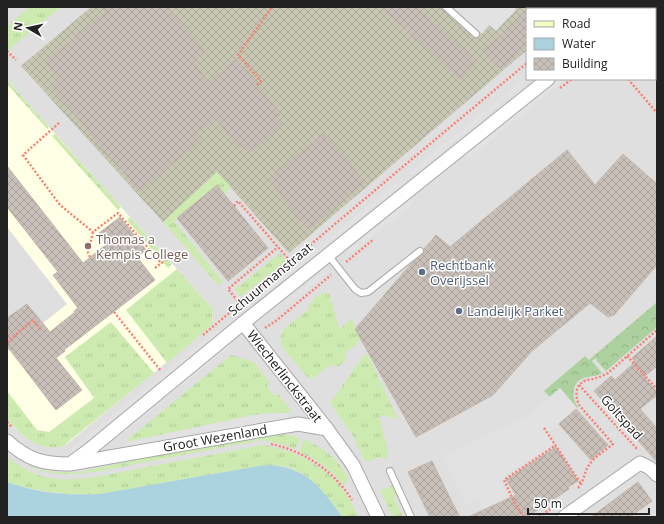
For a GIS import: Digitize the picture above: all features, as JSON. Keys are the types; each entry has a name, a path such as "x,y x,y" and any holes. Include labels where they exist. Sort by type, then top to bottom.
{"street":[{"name":"Schuurmanstraat","path":"70,464 243,323 547,80"},
{"name":"Wiecherlinckstraat","path":"243,323 327,429"},
{"name":"Groot Wezenland","path":"7,441 16,450 36,460 54,464 70,464 298,424 327,429"},
{"path":"327,429 353,465 378,517"},
{"path":"564,517 640,463 650,468 657,475"}],"lane":[{"path":"446,7 476,34"},
{"path":"328,255 355,289 361,293 368,292 420,250"},
{"path":"390,471 411,517"}],"path":[{"path":"257,85 261,82 238,54 272,7"},
{"path":"7,51 16,60"},
{"name":"Schuurmanstraat","path":"197,340 526,64"},
{"path":"629,80 657,113"},
{"path":"59,123 23,156 60,205 93,232"},
{"path":"234,206 238,201 291,262"},
{"path":"90,257 88,253 93,232 118,213 161,263"},
{"path":"240,304 228,289 278,247"},
{"path":"155,268 176,252"},
{"path":"114,312 162,371 158,374"},
{"path":"7,342 33,320 42,331"},
{"name":"Goltspad","path":"640,463 644,456 579,385 583,382 608,373 657,330"},
{"path":"627,356 657,389"},
{"path":"544,428 581,485 590,464 613,444 579,406 576,391 579,385"},
{"path":"7,422 15,431"},
{"path":"265,443 296,452 324,468 346,490 354,502"},
{"path":"524,517 514,502 504,480 556,445"}],"shaded area":[{"path":"7,7 657,7 657,517 7,517"},
{"path":"91,7 556,8 526,8 526,51 289,253 217,172 163,222 21,66"},
{"path":"452,7 514,7 516,10 496,31 489,25 482,34"},
{"path":"526,78 526,80 530,80 412,176 409,173"},
{"name":"Thomas a Kempis College","path":"7,80 213,309 212,325 68,443 59,447 44,446 28,439 17,430 7,418 7,352 67,304 7,227"},
{"path":"557,80 565,80 469,158 462,157"},
{"path":"399,181 402,184 257,302 254,299"},
{"path":"414,197 413,204 353,252 346,252"},
{"path":"325,270 324,276 289,304 283,304"},
{"path":"217,329 220,333 71,454 70,453 72,448"},
{"path":"228,343 231,346 118,438 115,435"},
{"path":"560,388 577,408 547,434 554,445 500,480 506,499 483,510 477,499 466,505 442,456 527,417"},
{"path":"289,413 283,422 251,425 120,452 127,442 254,415"}],"green space":[{"path":"29,7 61,7 7,51 7,27"},
{"path":"7,80 49,127 47,129 7,84"},
{"path":"55,134 121,207 118,210 52,136"},
{"path":"217,172 231,187 224,194 217,185 174,221 223,282 218,285 163,222"},
{"path":"130,217 172,264 168,268 127,220"},
{"path":"280,253 286,261 240,297 235,289"},
{"path":"177,269 213,309 212,325 167,363 126,310"},
{"path":"326,292 330,295 339,329 352,319 360,339 355,346 345,353 346,358 343,363 337,367 332,364 312,379 308,378 283,348 281,338 285,328 308,310 308,307 314,299"},
{"path":"657,302 657,327 606,371 596,360 596,358 592,361 602,373 596,376 581,379 575,385 574,396 578,407 577,408 560,388 550,397 544,391 585,356 589,360"},
{"path":"111,322 154,373 63,446 42,446 24,436 7,417 7,391 37,430 49,432 94,398 65,357"},
{"path":"366,354 368,355 398,419 379,415 388,456 385,459 380,457 370,461 365,461 353,436 330,403"},
{"path":"231,355 254,362 270,383 267,386 274,396 278,394 291,410 289,413 254,415 127,442 127,440"},
{"path":"270,433 290,435 300,438 296,449 282,444 261,440 95,472 76,474 51,473 42,471 25,464 39,469 52,471 79,472 257,434"},
{"path":"304,439 318,446 335,459 348,477 347,483 344,485 323,466 312,458 299,452"},
{"path":"262,445 287,451 322,469 341,487 358,517 342,517 317,485 306,476 287,467 280,466 259,466 100,494 53,492 7,482 7,457 29,471 49,478 82,479"},
{"path":"393,485 398,495 394,498 403,517 393,517 380,491"}],"water":[{"path":"270,465 298,472 312,481 325,494 342,517 7,517 7,482 29,489 53,493 76,495 100,494"}],"building":[{"path":"101,7 168,7 205,52 193,62 209,82 236,59 281,114 277,117 283,124 249,153 243,145 239,148 215,118 195,134 201,141 139,191 52,87 60,80 45,62 106,12"},
{"path":"380,7 416,7 477,61 461,79"},
{"path":"526,14 526,46 500,69 483,50"},
{"path":"325,133 365,182 308,229 268,179"},
{"path":"567,150 595,185 623,154 657,184 657,265 614,315 608,317 590,303 532,351 493,395 416,437 355,329 411,264 423,254 424,249 436,235 450,247"},
{"path":"7,166 83,263 107,244 99,233 120,217 146,250 137,257 155,280 64,350 65,351 56,358 82,390 56,410 7,346 7,318 27,304 50,332 78,308 53,275 58,272 7,207"},
{"path":"217,185 268,248 228,281 177,218"},
{"path":"657,336 657,366 644,377 657,392 657,395 640,409 657,428 657,462 594,391 611,376 615,380 635,362 632,358"},
{"path":"576,409 608,445 591,460 559,424"},
{"path":"556,447 578,481 568,487 569,489 527,517 468,517 516,495 506,480"},
{"path":"432,461 460,517 430,517 408,472"},
{"path":"638,482 652,501 630,517 591,517"}],"place":[{"name":"Thomas a Kempis College","path":"88,246"},
{"name":"Rechtbank Overijssel","path":"422,272"},
{"name":"Landelijk Parket","path":"459,311"}]}
